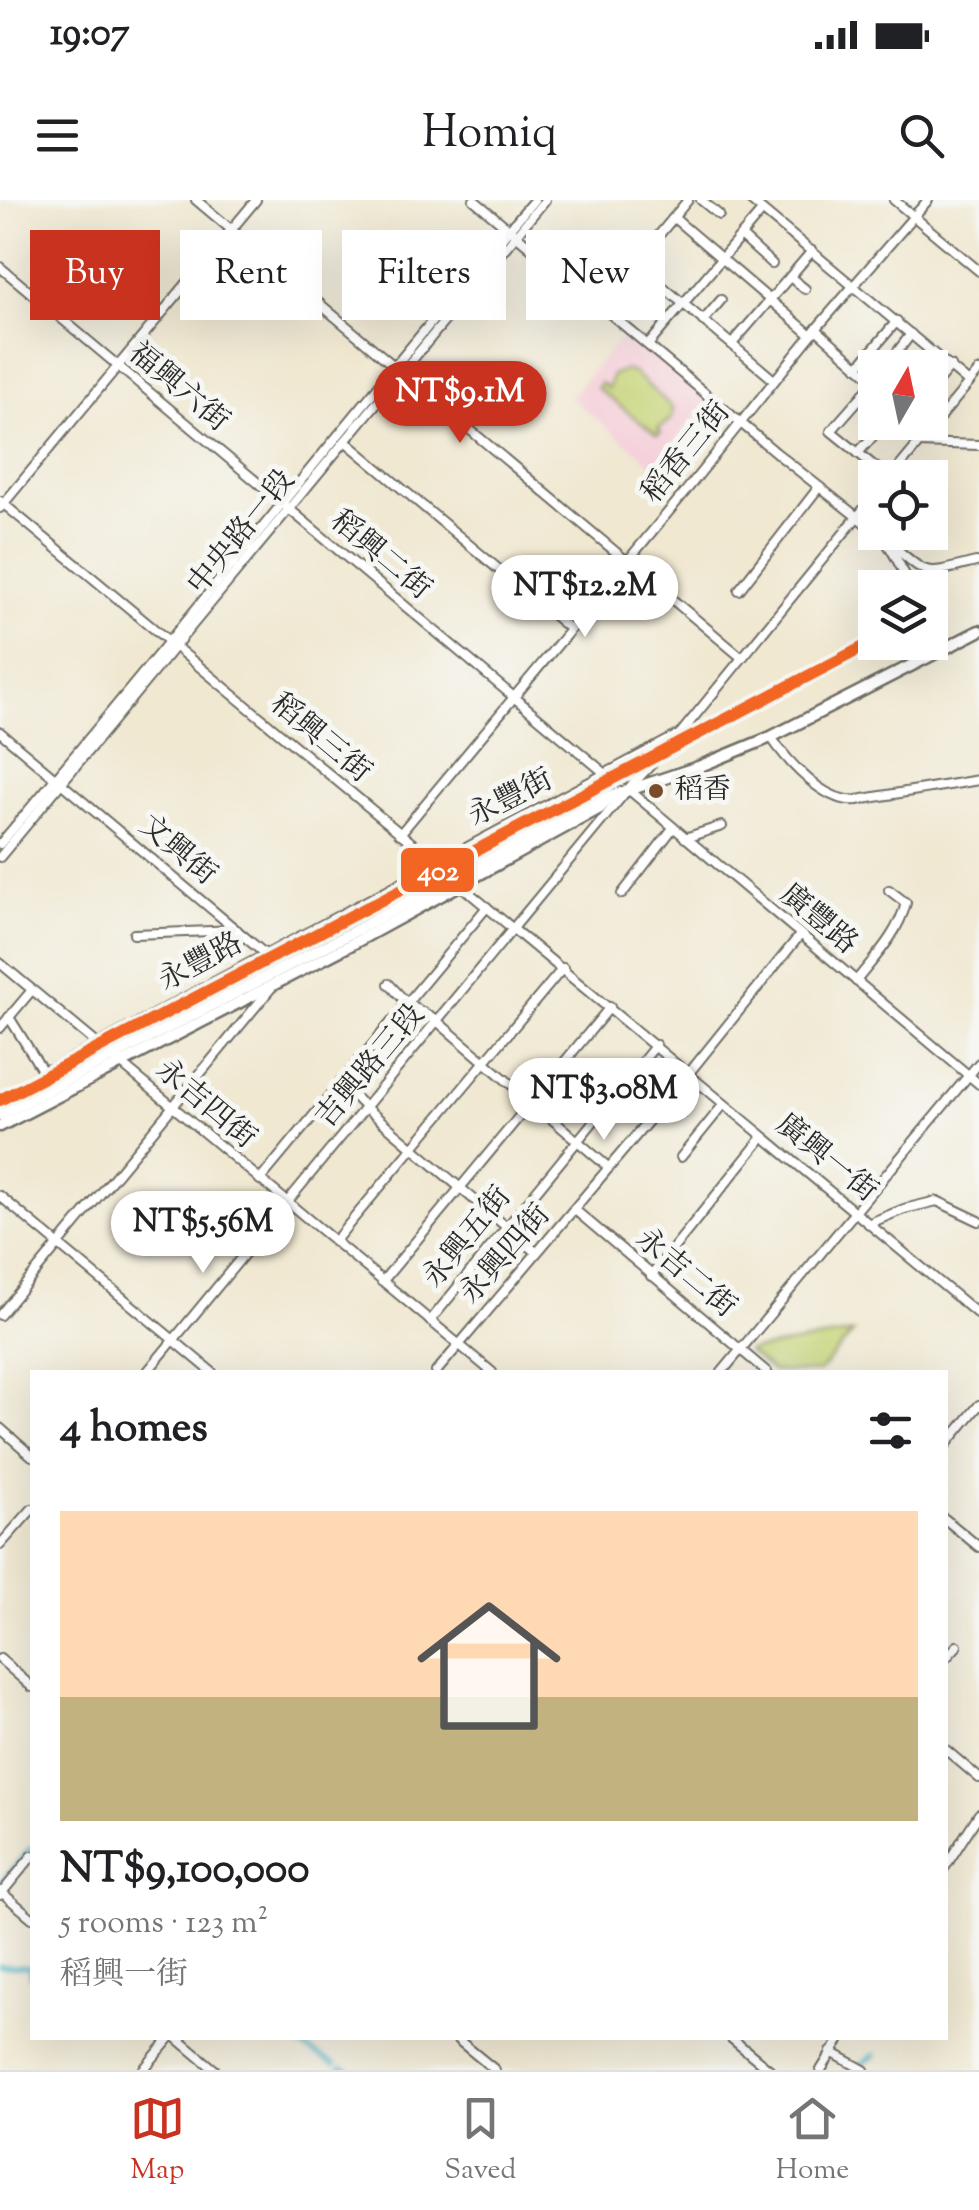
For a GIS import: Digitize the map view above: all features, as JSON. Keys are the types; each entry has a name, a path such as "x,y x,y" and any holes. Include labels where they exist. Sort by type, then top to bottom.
{"main road":[{"path":"0,1115 275,983 596,800 771,737 979,631"},
{"path":"0,1126 351,933 458,880"}],"street":[{"path":"196,200 232,230 256,200"},
{"path":"474,200 526,243"},
{"path":"512,232 534,200"},
{"path":"512,232 545,200"},
{"path":"664,230 688,200"},
{"path":"702,200 719,215"},
{"path":"750,200 969,383"},
{"path":"894,200 979,271"},
{"name":"稻香三街","path":"400,834 742,424 774,380 928,200"},
{"path":"648,345 762,211"},
{"path":"674,218 858,367"},
{"name":"中央路一段","path":"173,646 281,504 394,366 512,232"},
{"name":"中央路一段","path":"0,844 290,511 512,232"},
{"path":"741,236 772,264"},
{"path":"732,344 812,251"},
{"name":"福興六街","path":"0,267 290,511"},
{"path":"790,276 805,289"},
{"path":"665,289 774,380"},
{"path":"1,504 180,292"},
{"path":"706,324 721,300"},
{"path":"322,306 741,658"},
{"path":"619,320 857,516"},
{"path":"872,350 896,321"},
{"path":"900,350 911,334"},
{"path":"948,369 951,366"},
{"path":"904,460 979,371"},
{"path":"858,401 831,430 867,460"},
{"path":"858,453 870,440"},
{"path":"915,440 979,445"},
{"path":"345,442 570,629"},
{"path":"739,590 819,488"},
{"name":"稻興三街","path":"1,504 436,864"},
{"name":"稻興二街","path":"290,511 607,775"},
{"name":"吉興路三段","path":"149,1370 857,516"},
{"path":"898,550 923,572 936,573 976,562"},
{"name":"文興街","path":"0,732 265,954"},
{"path":"607,775 680,734"},
{"path":"771,737 787,762 842,800 979,780"},
{"name":"永豐街","path":"436,864 607,775"},
{"name":"中央路一段","path":"0,857 58,781"},
{"name":"廣豐路","path":"628,790 979,1084"},
{"path":"685,838 722,826"},
{"path":"622,894 674,828"},
{"name":"永豐路","path":"9,1017 42,1070 51,1069 436,864"},
{"name":"廣興一街","path":"458,880 979,1315"},
{"path":"856,981 895,931 903,914 906,902 889,890"},
{"path":"260,1180 488,907"},
{"path":"134,934 238,930"},
{"name":"永興四街","path":"438,1370 575,1210 800,935"},
{"name":"永吉四街","path":"0,963 490,1370"},
{"path":"334,1242 563,968"},
{"path":"0,1315 275,983"},
{"path":"389,984 608,1167"},
{"path":"0,1028 32,990"},
{"path":"382,1282 610,1007"},
{"name":"永興五街","path":"430,1321 656,1045"},
{"path":"724,1370 979,1063"},
{"path":"340,1082 536,1252"},
{"path":"680,1157 724,1104"},
{"path":"650,1276 763,1136"},
{"path":"0,1196 210,1370"},
{"path":"870,1223 937,1200 974,1219 979,1207"},
{"name":"永吉二街","path":"575,1210 764,1370"},
{"path":"948,1442 979,1405"},
{"path":"0,1428 30,1454"},
{"path":"0,1545 30,1510"},
{"path":"948,1521 979,1547"},
{"path":"948,1656 957,1646"},
{"path":"0,1658 30,1684"},
{"path":"948,1752 979,1778"},
{"path":"948,1863 979,1814"},
{"path":"30,1858 0,1893 30,1916"},
{"path":"143,2070 171,2040"},
{"path":"176,2040 215,2070"},
{"path":"458,2040 494,2070"},
{"path":"733,2040 770,2070"},
{"path":"821,2070 840,2040"},
{"path":"831,2052 864,2070"}],"shaded area":[{"path":"624,333 707,402 654,466 570,397"}],"green space":[{"path":"624,370 634,373 673,408 672,418 658,429 661,433 657,435 597,388 600,383 608,388 612,375"},
{"path":"853,1333 821,1370 771,1370 747,1351"}],"waterway":[{"path":"0,1884 30,1849"},
{"path":"0,1966 29,1967 30,1970"},
{"path":"290,2040 335,2064"},
{"path":"860,2065 875,2055"},
{"path":"341,2068 348,2070"}],"transit line":[{"name":"402","path":"0,1100 858,650"}],"place":[{"name":"稻香","path":"656,791"}]}
